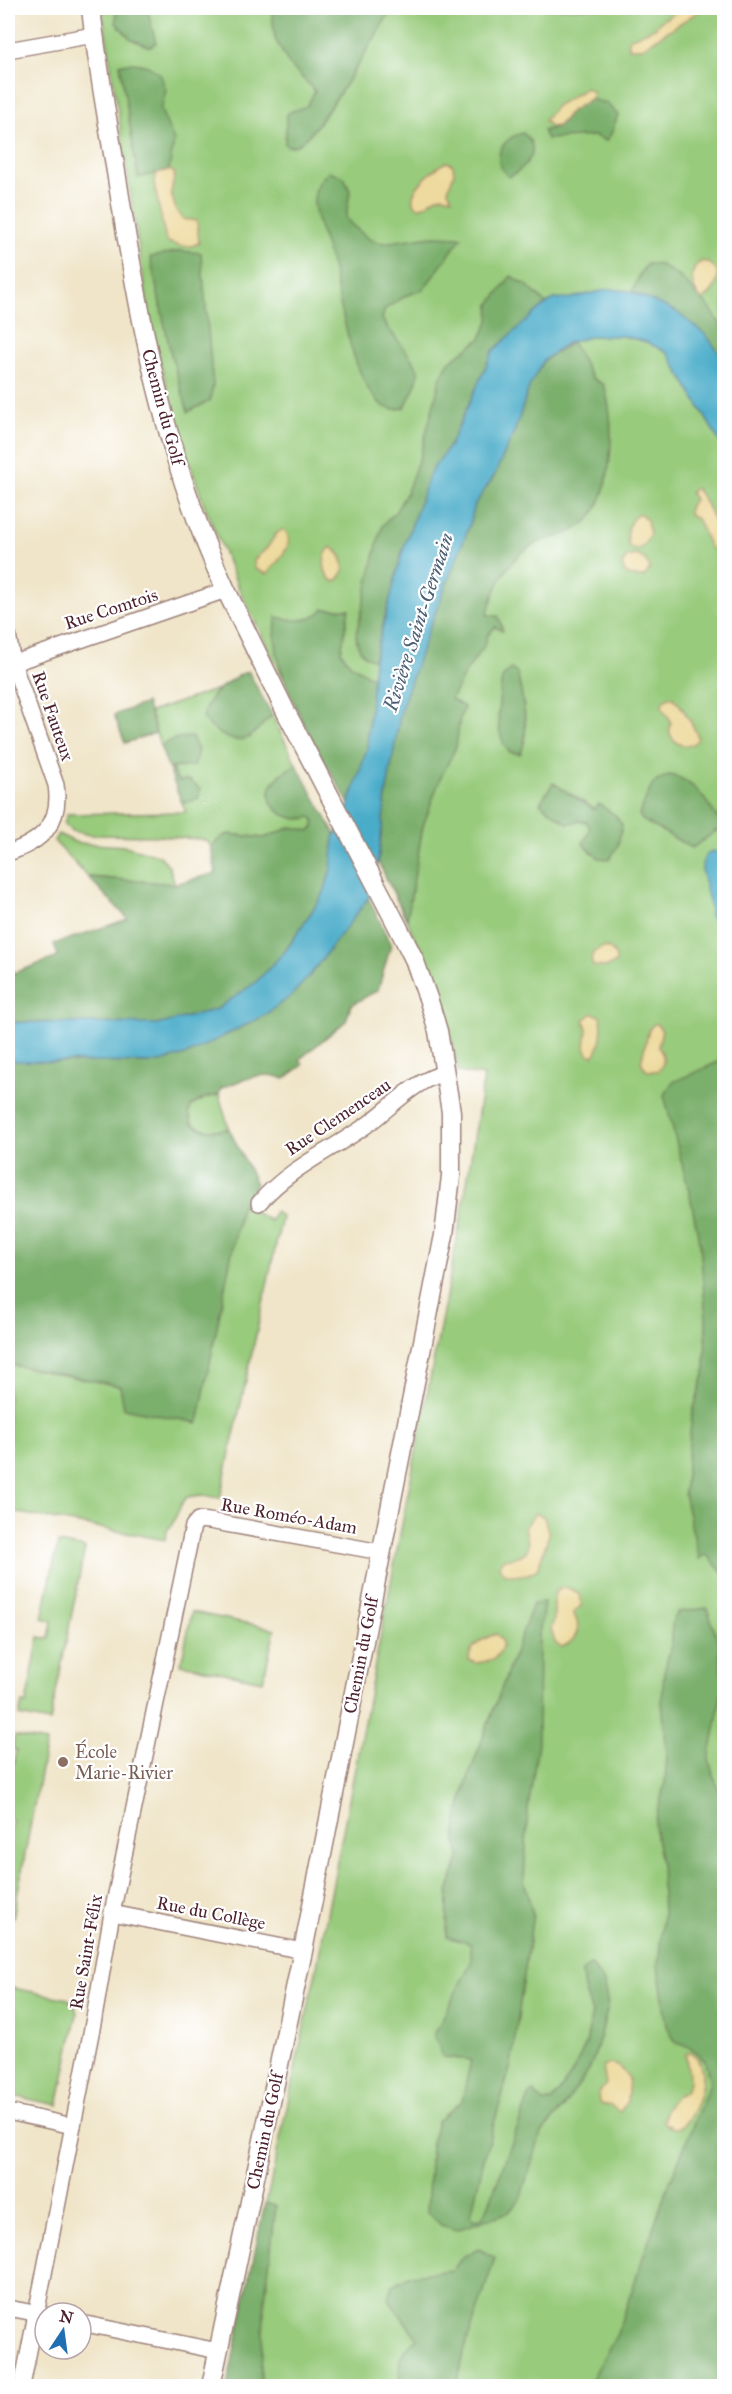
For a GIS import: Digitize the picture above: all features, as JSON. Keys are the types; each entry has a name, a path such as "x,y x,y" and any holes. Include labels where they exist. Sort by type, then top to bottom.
{"street":[{"name":"Chemin du Golf","path":"91,8 134,286 153,377 192,505 213,563 226,590 414,959 434,1016 445,1073 452,1134 448,1202 381,1552 303,1951 211,2386"},
{"path":"8,50 94,35"},
{"name":"Rue Comtois","path":"10,664 226,590"},
{"name":"Rue Fauteux","path":"8,634 10,664 56,785 57,799 55,812 39,839 8,853"},
{"name":"Rue Clemenceau","path":"259,1203 286,1176 364,1127 424,1082 445,1073"},
{"name":"Rue Roméo-Adam","path":"193,1526 198,1520 209,1521 381,1552"},
{"name":"Rue Saint-Félix","path":"43,2301 112,1913 193,1526"},
{"name":"Rue du Collège","path":"112,1913 303,1951"},
{"path":"8,2112 73,2126"},
{"path":"8,2308 33,2313"},
{"path":"93,2325 218,2351"},
{"name":"Rue Saint-Félix","path":"22,2386 33,2344"}],"green space":[{"path":"102,8 724,8 724,360 705,335 675,311 629,291 610,289 567,299 554,299 538,310 493,351 402,553 374,660 367,749 316,744 240,591 203,502 160,362 148,309"},
{"path":"116,8 147,8 156,43 150,47 131,39 116,23"},
{"path":"271,8 392,8 332,104 306,138 294,146 285,144 287,113 307,106 315,91 289,64 275,39"},
{"path":"134,63 148,66 160,74 166,90 161,110 174,141 169,170 138,178 120,64"},
{"path":"590,99 606,103 618,115 606,141 595,136 547,139 543,131 558,126 571,111"},
{"path":"523,133 532,145 532,151 527,163 509,177 500,164 500,151 508,140"},
{"path":"329,171 344,177 350,191 346,217 369,239 382,243 432,236 462,237 423,290 407,295 385,309 382,319 418,370 416,384 405,407 389,408 375,398 363,379 354,355 314,203 316,189"},
{"path":"180,251 201,253 213,385 210,401 188,412 171,355 150,257"},
{"path":"647,264 661,265 680,277 710,308 724,330 724,360 703,336 683,319 632,292"},
{"path":"511,276 527,285 546,304 493,351 450,445 430,473 402,553 374,660 370,659 361,651 356,635 383,525 396,511 406,494 421,453 441,376 449,362 481,338 489,321 490,304"},
{"path":"593,336 623,336 647,342 668,353 724,449 724,2386 227,2386 316,1971 462,1213 484,1076 458,1072 445,1008 432,973 378,861 386,796 401,709 428,631 470,524 475,504 567,343"},
{"path":"572,342 592,378 604,385 608,400 611,451 605,485 600,501 588,520 568,533 531,547 512,562 500,581 487,615 498,616 503,631 495,627 488,635 483,648 467,670 451,699 464,707 456,747 440,779 423,826 407,919 378,861 386,796 401,709 428,631 470,524 475,504 494,476 515,430 529,387 544,360"},
{"path":"324,609 349,609 341,652 350,664 373,678 367,749 349,804 295,706 286,685 275,642 276,617 302,620 313,617"},
{"path":"511,669 517,673 524,714 525,737 520,754 509,752 499,726 502,678"},
{"path":"248,671 272,715 250,736 244,739 231,739 218,733 203,719 205,710 208,702 219,689"},
{"path":"218,689 205,708 249,738 272,715 296,764 280,775 310,817 314,819 314,828 309,831 292,827 264,838 229,834 211,847 207,840 161,836 90,835 73,831 64,824 67,814 186,812 182,803 198,799 181,784 174,773 172,767 177,738 160,746 150,712"},
{"path":"146,703 156,733 125,743 114,715"},
{"path":"192,737 198,750 194,766 171,768 178,781 188,780 201,789 198,799 182,803 160,746 177,738"},
{"path":"296,764 335,834 331,869 324,893 287,949 256,982 217,1009 161,1024 8,1022 8,959 14,973 58,957 54,944 128,919 88,877 175,884 216,873 211,847 229,834 264,838 292,827 309,831 314,828 314,819 286,816 278,811 270,798 270,790 276,779"},
{"path":"669,775 678,777 694,787 723,826 692,848 642,820 639,814 653,783"},
{"path":"553,783 594,809 599,804 615,815 622,825 618,845 610,859 599,858 583,844 590,829 587,822 579,821 568,824 540,803"},
{"path":"58,834 77,843 125,846 160,856 169,866 175,884 88,877 54,841"},
{"path":"368,897 391,945 378,990 351,1005 346,1021 300,1059 303,1065 284,1079 269,1075 244,1079 221,1088 219,1095 205,1098 191,1106 189,1113 192,1124 210,1130 229,1129 256,1184 241,1206 198,1423 124,1408 120,1386 8,1364 8,1061 157,1063 188,1054 263,1016 291,996 310,975"},
{"path":"723,1060 724,1574 706,1554 699,1559 684,1494 692,1415 705,1371 706,1318 700,1244 664,1095 673,1082"},
{"path":"219,1095 229,1129 210,1130 192,1124 189,1113 191,1106 205,1098"},
{"path":"249,1194 252,1197 245,1207 270,1221 275,1211 282,1217 220,1498 202,1495 187,1497 171,1527 168,1528 165,1540 8,1511 8,1364 120,1386 238,1226 241,1206"},
{"path":"58,1543 85,1548 50,1722 19,1716 22,1703 26,1704 39,1637 49,1639 52,1621 42,1618"},
{"path":"544,1603 539,1637 538,1744 528,1809 524,1881 533,1914 511,2065 484,2158 471,2215 474,2220 480,2219 486,2212 530,2094 534,2092 544,2102 552,2101 571,2075 586,2044 592,2013 584,1989 582,1972 591,1964 604,1983 608,2007 590,2068 563,2108 541,2134 520,2199 509,2212 456,2230 441,2225 427,2212 431,2147 437,2121 462,2101 471,2060 443,2057 434,2035 471,1962 471,1944 447,1937 448,1892 460,1855 456,1841 457,1817 469,1775 533,1604"},
{"path":"707,1608 719,1644 723,1686 709,1761 724,1806 724,2386 588,2386 617,2334 663,2199 710,2083 705,2061 690,2047 676,2043 667,2026 658,1965 663,1916 661,1863 654,1826 665,1782 667,1752 662,1702 664,1672 672,1642 672,1623 678,1612"},
{"path":"192,1612 275,1629 263,1681 181,1664"},
{"path":"15,1736 46,1742 13,1918 8,1917 8,1838 13,1820 8,1819 8,1791 16,1750 12,1748"},
{"path":"8,1987 68,1999 75,2006 77,2014 58,2105 8,2095"},
{"path":"265,2203 276,2206 265,2299 260,2386 227,2386"},
{"path":"479,2249 495,2258 465,2348 457,2386 400,2386 400,2359 405,2349 417,2338 389,2299 393,2285 411,2275 453,2270 462,2257"}],"sand":[{"path":"683,8 704,8 642,48 629,48 629,39 655,28 661,21"},
{"path":"586,88 594,93 590,99 571,111 558,126 552,127 544,121 556,106"},
{"path":"447,162 453,165 454,173 448,190 452,198 440,196 422,206 416,206 413,198 419,186 430,173"},
{"path":"169,170 175,173 171,193 176,210 183,219 197,221 199,243 195,245 182,246 166,241 154,183 157,173"},
{"path":"702,261 715,268 717,279 712,291 702,300 693,286 692,275 694,269"},
{"path":"696,488 722,535 724,547 720,551 710,548 698,520 689,514 689,508 694,499 690,493"},
{"path":"639,513 647,520 650,534 639,549 633,549 629,547 628,528"},
{"path":"283,529 289,540 281,558 267,574 255,569 254,560"},
{"path":"331,547 342,559 344,569 334,582 327,575 324,565 324,560"},
{"path":"636,555 645,560 650,569 644,577 625,573 622,564 627,557"},
{"path":"671,697 683,709 691,722 698,738 695,743 684,746 674,741 671,736 671,722 662,705 666,698"},
{"path":"605,947 614,953 616,963 606,967 593,966 591,959 593,953"},
{"path":"593,1013 600,1016 602,1025 600,1043 593,1056 588,1054 585,1047 587,1029 584,1020"},
{"path":"657,1024 662,1031 658,1046 663,1062 658,1071 647,1071 641,1062 649,1029"},
{"path":"535,1513 544,1517 549,1534 538,1568 526,1574 503,1573 499,1566 504,1559 523,1554 528,1548 525,1528"},
{"path":"564,1587 577,1593 581,1598 581,1606 573,1613 578,1628 575,1637 562,1647 555,1643 551,1629 554,1620 555,1592"},
{"path":"496,1634 502,1640 502,1647 493,1660 477,1663 469,1660 474,1647 482,1640"},
{"path":"690,2052 698,2059 702,2070 700,2095 689,2118 683,2125 676,2128 663,2122 671,2101 688,2087 686,2053"},
{"path":"610,2064 618,2066 629,2078 627,2102 620,2112 611,2106 600,2104 598,2098 606,2084 603,2067"}],"water":[{"name":"Rivière Saint-Germain","path":"610,289 629,291 675,311 706,335 724,360 724,449 668,353 647,342 623,336 593,336 567,343 544,360 529,387 515,430 494,476 475,504 470,524 428,631 401,709 372,893 310,975 291,996 263,1016 188,1054 157,1063 8,1061 8,1022 161,1024 217,1009 256,982 287,949 324,893 331,869 334,838 349,804 367,749 374,660 402,553 430,473 450,445 493,351 538,310 554,299 567,299"},
{"path":"712,851 721,853 724,857 724,935 710,916 702,871 705,857"}],"place":[{"name":"École Marie-Rivier","path":"63,1762"}]}
